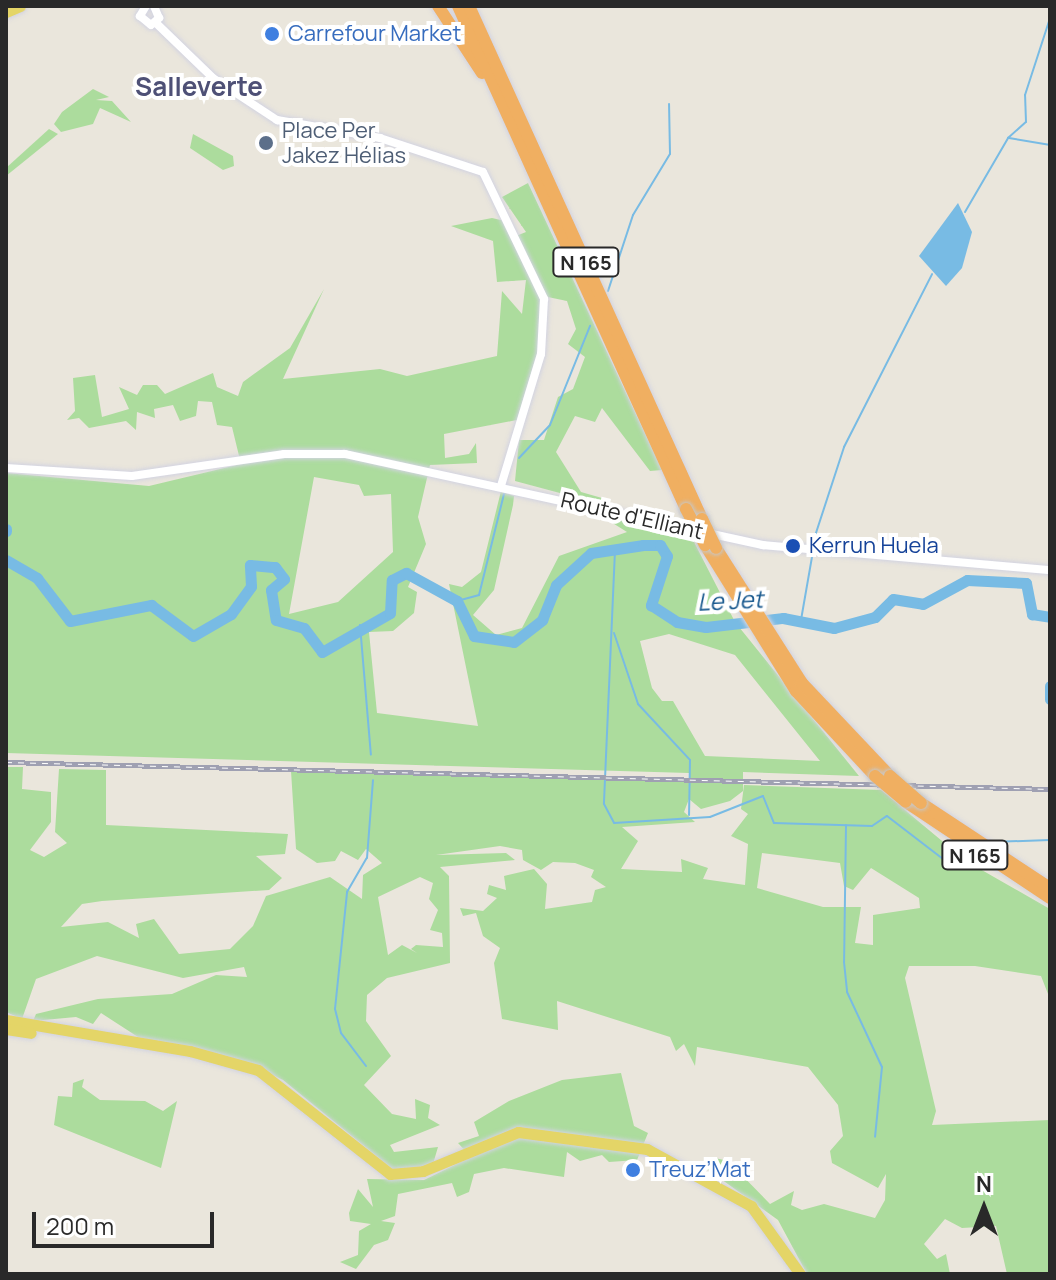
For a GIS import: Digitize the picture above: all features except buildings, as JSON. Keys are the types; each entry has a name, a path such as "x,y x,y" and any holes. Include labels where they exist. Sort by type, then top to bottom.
{"highway":[{"path":"438,6 492,90 582,276"},
{"name":"N 165","path":"458,6 686,509 744,598 759,632 812,711 875,776 906,802 1050,898"},
{"name":"N 165","path":"469,6 741,611 820,705 890,776 921,803 1050,888"}],"main road":[{"path":"6,12 20,6"},
{"path":"6,1020 246,1065 283,1084 359,1156 390,1174 423,1171 498,1136 527,1131 647,1149 704,1177 760,1214 800,1274"},
{"path":"6,1029 177,1054 250,1074 279,1089 366,1168 394,1180 425,1177 493,1144 528,1137 637,1152 704,1177"}],"street":[{"path":"154,6 156,23 213,78 281,123 380,138 473,165 523,243 544,299 541,354 501,486"},
{"path":"142,7 143,22 156,23"},
{"name":"Route d'Elliant","path":"6,466 62,474 159,474 334,453 778,547 1050,570"}],"green space":[{"path":"93,89 109,97 96,100 112,101 131,122 100,108 93,124 61,132 54,124 62,112"},
{"path":"49,129 58,134 6,176 6,168"},
{"path":"193,134 233,156 234,166 223,170 190,148"},
{"path":"528,183 662,470 650,471 602,408 595,422 575,416 556,452 581,492 609,500 608,506 515,481 519,440 544,440 558,397 573,389 585,357 568,344 576,329 567,301 543,296 542,337 517,420 444,434 445,458 469,454 476,443 477,463 430,465 418,517 426,544 408,587 417,592 414,613 393,631 369,632 377,713 478,726 449,584 462,587 481,572 501,491 514,496 494,590 473,615 496,635 522,628 559,556 627,532 603,517 691,536 735,622 859,776 743,772 743,791 730,801 701,809 689,799 684,812 695,822 622,827 638,841 621,869 682,872 681,859 708,868 703,879 745,885 748,844 731,836 748,814 741,809 744,785 881,790 966,861 1050,909 1050,999 1041,976 975,966 909,966 905,978 936,1111 932,1125 1050,1120 1050,1274 1007,1274 996,1226 962,1228 945,1219 924,1244 937,1259 946,1254 950,1274 807,1274 778,1220 700,1164 711,1157 728,1161 770,1204 794,1191 791,1205 802,1210 824,1204 875,1218 885,1200 886,1174 878,1188 832,1163 830,1151 843,1136 838,1105 808,1067 697,1047 695,1066 684,1044 676,1051 670,1037 557,1001 558,1030 502,1019 494,963 500,948 483,936 476,913 463,916 460,908 483,911 497,898 487,894 489,885 506,890 504,876 534,869 547,884 545,909 592,902 595,890 606,887 591,877 594,870 575,863 553,862 541,870 523,860 522,850 500,846 436,855 506,853 515,860 440,867 449,876 450,963 387,978 367,995 366,1021 391,1056 364,1085 392,1114 416,1119 415,1099 430,1105 428,1118 440,1125 390,1145 394,1152 438,1147 433,1164 396,1172 283,1080 250,1064 138,1037 101,1013 93,1024 76,1017 33,1021 36,1014 98,999 172,994 216,975 247,977 244,967 183,978 97,956 36,979 22,1019 6,1012 6,767 23,767 22,789 51,792 51,822 30,850 44,857 67,843 55,832 59,769 106,770 106,825 288,834 285,854 256,856 282,878 269,890 82,904 61,927 108,922 139,938 136,924 154,919 179,954 230,949 253,926 266,896 330,877 362,899 363,875 382,863 366,849 358,860 341,851 335,861 317,863 296,849 291,771 689,781 689,773 6,753 6,473 149,486 241,464 232,427 217,425 212,402 198,401 196,416 180,421 173,405 154,409 155,418 137,412 136,430 126,421 89,428 79,418 67,420 75,411 73,378 95,375 102,417 129,409 119,387 137,395 143,385 157,385 165,394 213,373 217,387 238,396 243,382 290,348 324,289 283,379 380,369 407,376 497,356 502,291 522,314 526,280 497,282 493,241 451,226 492,218 505,221 516,236 526,232 502,197","holes":["314,477 359,485 364,496 391,494 393,552 338,602 289,614","669,634 735,655 820,761 705,756 673,701 662,701 652,688 640,641","762,853 840,863 844,886 853,890 871,868 919,898 920,908 873,915 873,945 855,943 861,907 823,907 757,888","420,877 433,883 429,899 438,910 430,930 442,933 443,947 416,945 411,949 417,953 402,945 388,955 378,897"]},
{"path":"621,1073 634,1126 648,1133 637,1160 609,1162 602,1155 580,1161 567,1152 564,1177 504,1168 474,1174 469,1192 457,1197 452,1183 398,1194 395,1216 381,1221 395,1223 388,1240 374,1245 356,1269 340,1262 358,1255 359,1231 371,1224 350,1221 349,1213 358,1189 373,1207 367,1179 424,1180 471,1157 458,1143 479,1136 474,1122 509,1101 562,1080"},
{"path":"84,1079 82,1087 100,1100 145,1101 163,1111 177,1101 161,1168 54,1125 58,1096 72,1097 73,1083"}],"water":[{"path":"958,203 972,232 962,268 946,286 919,256"}],"waterway":[{"path":"965,212 1008,138 1026,122 1025,95 1050,18"},
{"path":"608,291 633,215 670,154 669,104"},
{"path":"1009,138 1050,145"},
{"path":"814,539 844,447 932,274"},
{"path":"519,458 550,425 590,326"},
{"path":"457,601 479,595 504,494"},
{"name":"Le Jet","path":"6,560 37,578 70,621 151,605 193,636 231,614 251,586 250,565 275,567 284,579 271,590 276,620 304,628 322,652 390,613 392,580 406,573 457,601 474,636 514,642 542,620 556,585 591,553 643,545 660,545 667,556 651,605 677,622 706,627 783,618 834,628 875,617 893,599 923,604 967,580 1026,583 1032,614 1050,617"},
{"path":"615,550 604,804 614,823 710,817 763,796 774,823 872,826 887,816 943,859 966,854"},
{"path":"801,620 812,557"},
{"path":"360,625 371,755"},
{"path":"614,633 638,704 690,760 689,815"},
{"name":"Le Jet","path":"1050,686 1050,699"},
{"path":"366,1066 341,1033 335,1009 347,892 367,858 373,780"},
{"path":"846,825 844,962 847,992 882,1067 875,1137"},
{"path":"990,842 1050,840"}],"railway":[{"path":"6,762 1050,789"}],"place":[{"name":"Carrefour Market","path":"272,34"},
{"name":"Place Per Jakez Hélias","path":"266,143"},
{"name":"Kerrun Huela","path":"793,546"},
{"name":"Treuz’Mat","path":"633,1170"}],"district":[{"name":"Salleverte","path":"199,87"}]}
